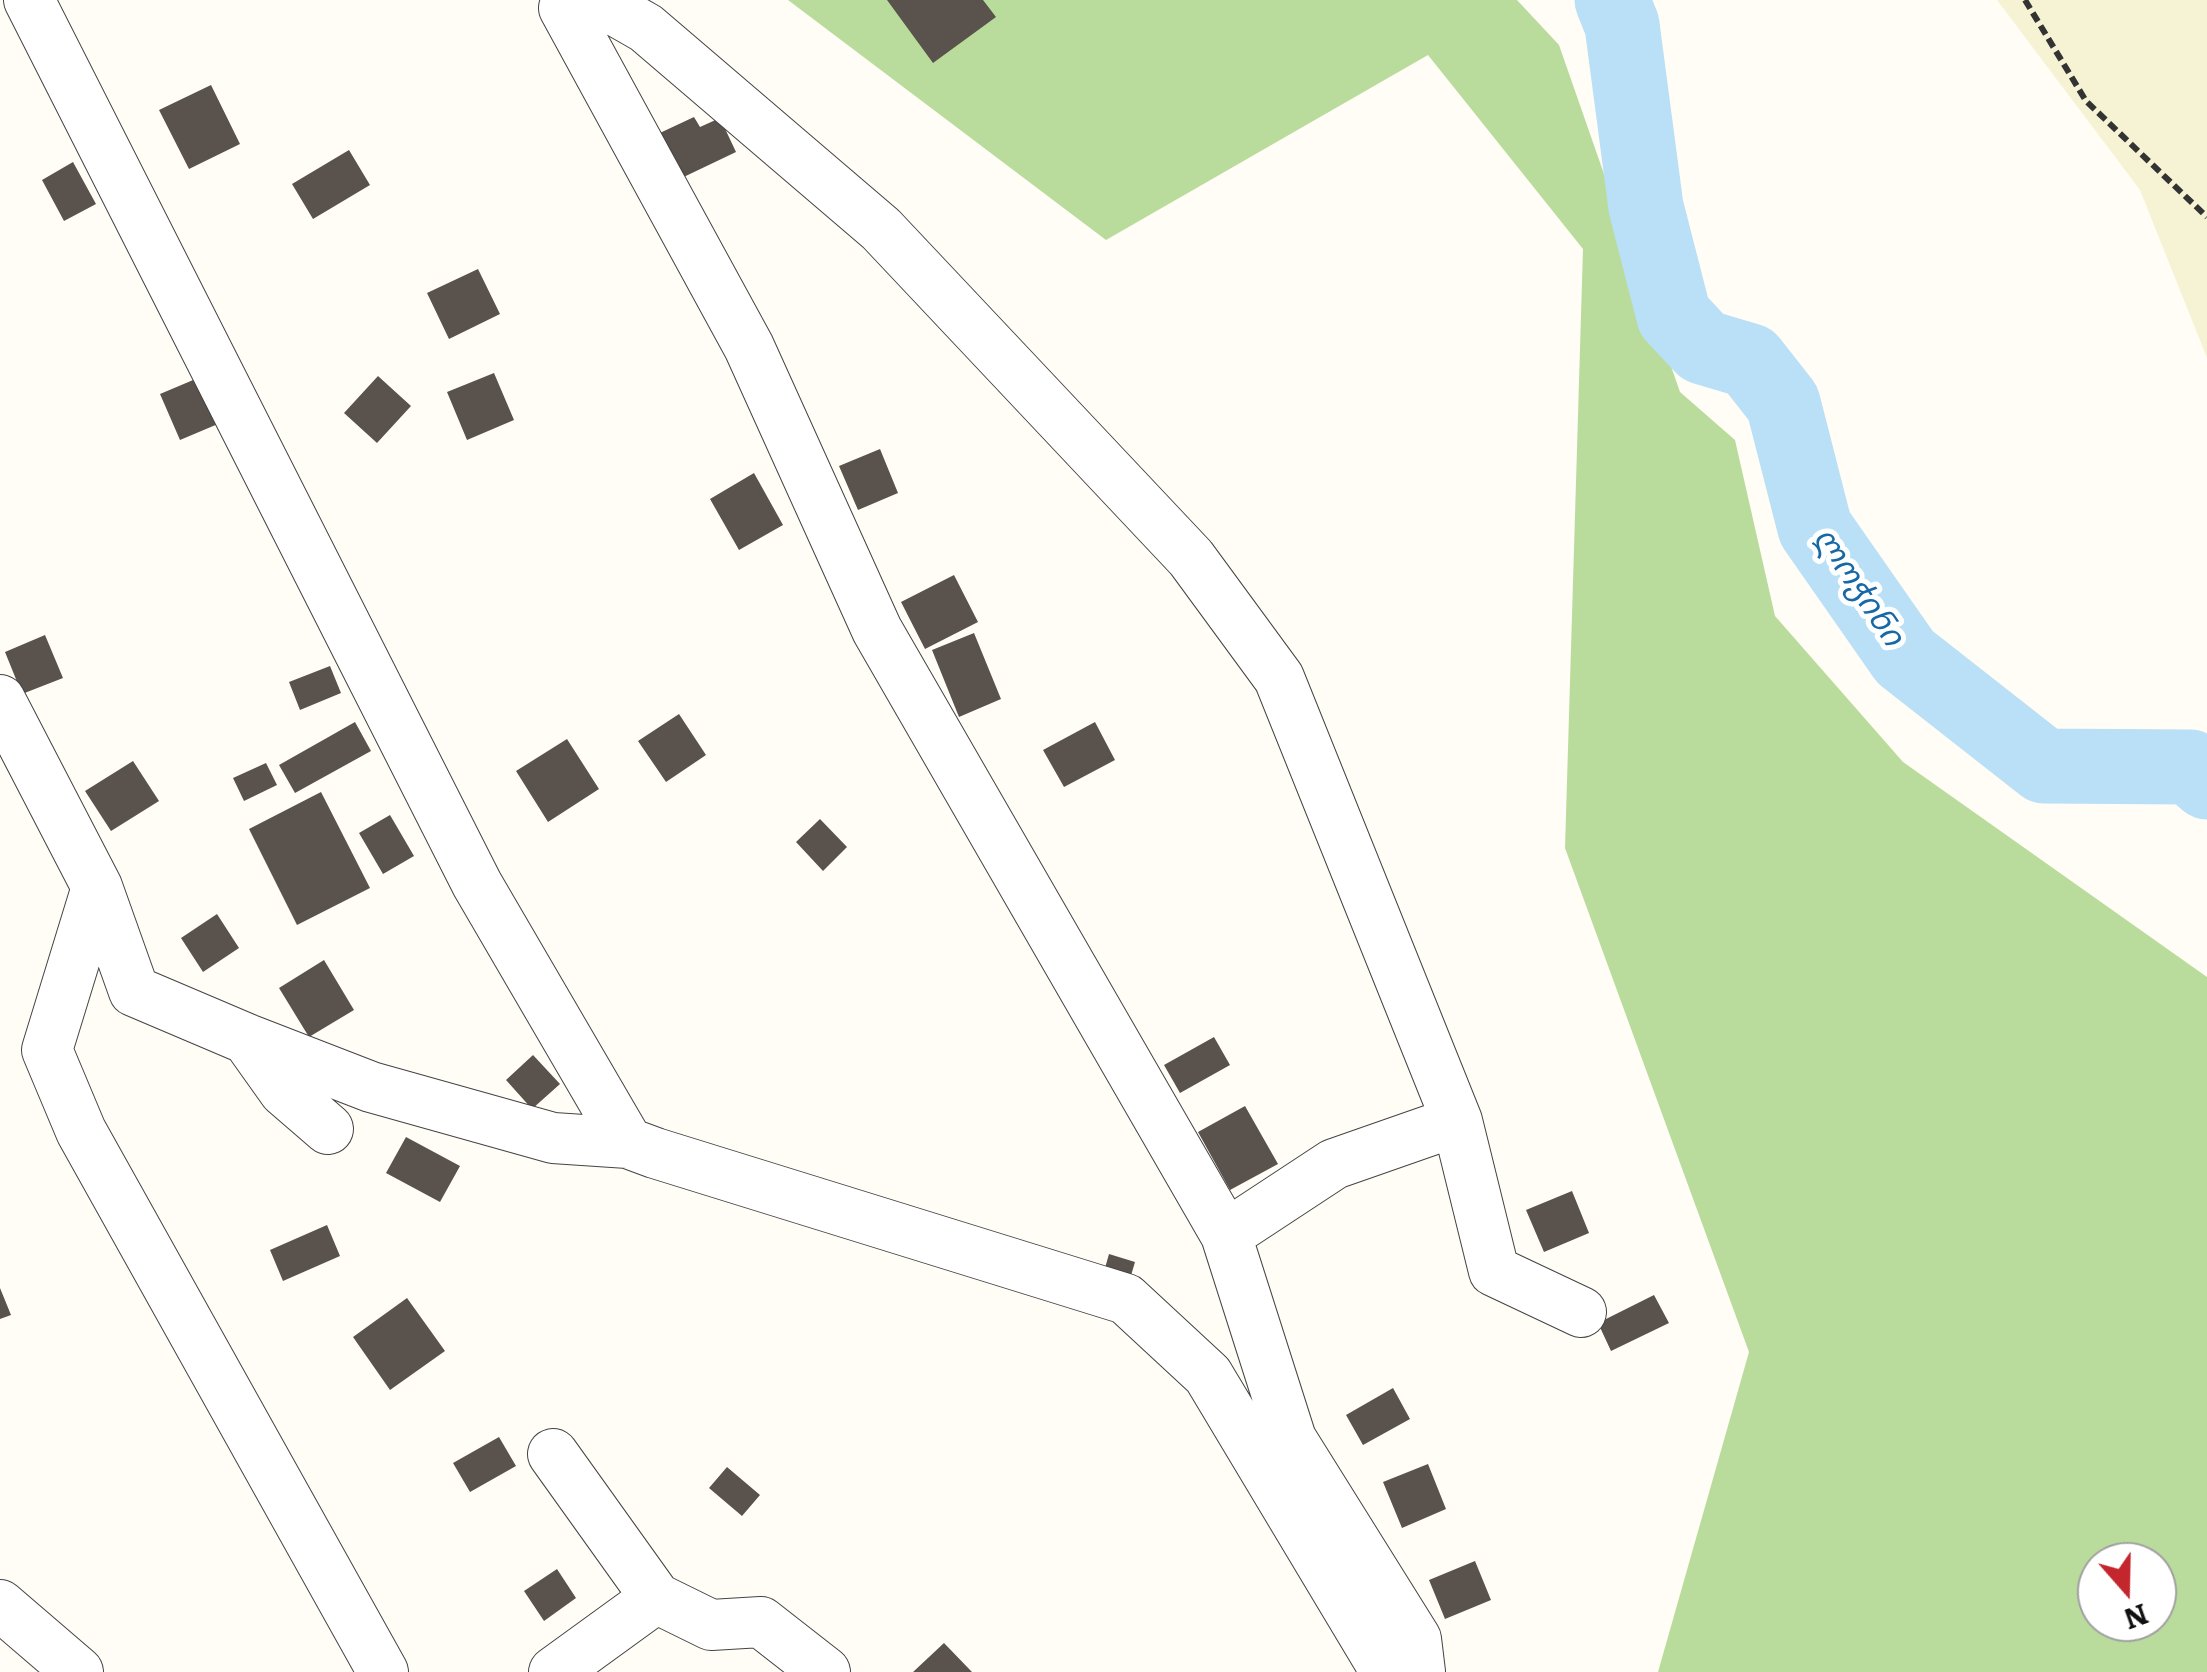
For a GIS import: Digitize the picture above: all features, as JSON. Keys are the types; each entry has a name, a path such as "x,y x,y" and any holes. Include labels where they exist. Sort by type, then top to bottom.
{"street":[{"path":"30,0 477,884 628,1143"},
{"path":"580,2 646,28 881,229 1190,558 1280,678 1457,1121 1494,1271 1581,1312"},
{"path":"580,2 749,347 877,630 1226,1234 1291,1439 1416,1639 1420,1672"},
{"path":"0,700 98,887 134,991 371,1087 554,1138 628,1143 1126,1299 1208,1375 1386,1672"},
{"path":"98,887 47,1050 82,1132 383,1672"},
{"path":"247,1039 284,1091 328,1129"},
{"path":"1226,1234 1334,1164 1457,1121"},
{"path":"553,1454 656,1598 711,1625 761,1622 825,1672"},
{"path":"554,1672 656,1598"},
{"path":"0,1605 78,1672"}],"path":[{"path":"2025,0 2086,100 2207,217"}],"shaded area":[{"path":"1997,0 2207,0 2207,358 2140,190"}],"green space":[{"path":"788,0 1517,0 1559,45 1680,392 1735,440 1775,616 1903,762 2207,977 2207,1672 1658,1672 1749,1352 1565,848 1583,249 1428,55 1106,240"}],"building":[{"path":"887,0 983,0 996,17 933,63"},
{"path":"211,85 240,144 189,169 159,110"},
{"path":"694,117 700,127 720,118 736,152 669,184 647,139"},
{"path":"349,150 370,185 313,219 292,184"},
{"path":"73,162 96,204 64,221 42,180"},
{"path":"478,269 500,314 449,339 427,293"},
{"path":"494,373 514,420 467,440 447,392"},
{"path":"205,375 225,421 180,440 160,394"},
{"path":"378,376 411,406 377,443 344,413"},
{"path":"880,449 898,493 858,510 839,466"},
{"path":"754,473 783,525 739,550 710,499"},
{"path":"954,575 978,622 925,649 901,602"},
{"path":"974,633 1001,699 959,717 932,650"},
{"path":"45,635 63,678 22,694 5,652"},
{"path":"330,666 341,693 300,710 289,682"},
{"path":"679,714 706,755 666,782 638,741"},
{"path":"355,722 371,751 295,793 279,765"},
{"path":"1095,722 1115,760 1064,787 1043,750"},
{"path":"567,739 599,789 548,822 516,771"},
{"path":"133,761 159,801 111,831 85,791"},
{"path":"266,763 277,785 244,801 233,778"},
{"path":"321,792 370,888 297,925 249,829"},
{"path":"390,815 414,856 383,874 359,833"},
{"path":"820,819 847,847 823,871 796,842"},
{"path":"217,914 239,948 203,972 181,938"},
{"path":"324,960 354,1010 309,1037 279,988"},
{"path":"1214,1037 1230,1065 1180,1093 1164,1065"},
{"path":"533,1055 560,1084 532,1109 506,1080"},
{"path":"1245,1106 1278,1164 1230,1190 1198,1132"},
{"path":"406,1137 460,1166 440,1202 386,1173"},
{"path":"1572,1191 1589,1233 1544,1252 1526,1210"},
{"path":"327,1225 340,1256 283,1281 270,1250"},
{"path":"1109,1254 1135,1262 1127,1289 1101,1282"},
{"path":"0,1288 11,1315 0,1319"},
{"path":"1654,1295 1669,1323 1611,1351 1598,1323"},
{"path":"407,1298 445,1351 390,1390 353,1337"},
{"path":"1393,1388 1410,1419 1363,1445 1346,1415"},
{"path":"499,1437 516,1466 470,1492 453,1463"},
{"path":"1428,1464 1446,1509 1402,1528 1383,1482"},
{"path":"727,1467 760,1495 742,1516 709,1488"},
{"path":"1475,1561 1491,1600 1445,1619 1429,1580"},
{"path":"557,1569 576,1598 544,1621 524,1591"},
{"path":"944,1643 972,1672 913,1672"}],"waterway":[{"name":"ლოჭინი","path":"1612,0 1622,25 1646,207 1674,316 1703,347 1750,361 1783,403 1815,528 1905,657 2044,766 2190,767 2207,782"}]}
